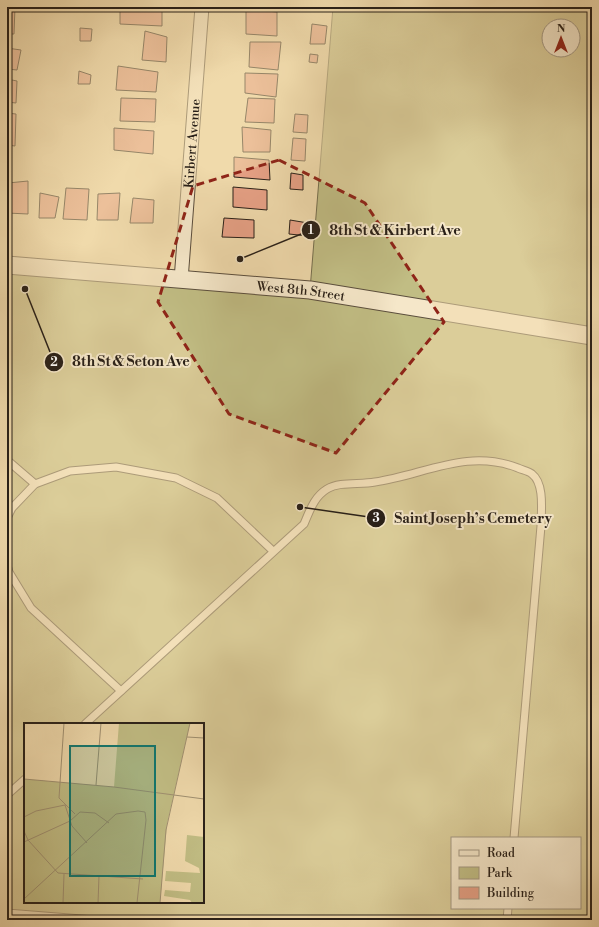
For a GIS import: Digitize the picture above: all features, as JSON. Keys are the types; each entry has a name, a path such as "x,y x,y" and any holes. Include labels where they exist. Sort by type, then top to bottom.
{"street":[{"name":"Kirbert Avenue","path":"181,280 202,7"},
{"name":"West 8th Street","path":"7,265 310,290 592,336"}],"lane":[{"path":"7,460 35,484"},
{"path":"86,723 304,524 315,499 328,488 375,482 447,463 479,461 506,463 533,474 541,489 541,526 514,837"},
{"path":"7,518 12,508 35,484 70,470 116,467 176,478 217,498 273,551"},
{"path":"7,565 9,572 31,608 121,691"},
{"path":"7,795 24,780"},
{"path":"507,920 508,909"},
{"path":"7,913 94,920"}],"highlighted area":[{"path":"279,160 365,203 444,322 336,453 229,414 158,302 193,186"}],"green space":[{"path":"333,7 592,7 592,920 7,920 7,265 310,290"}],"building":[{"path":"7,7 15,7 14,34 7,34"},
{"path":"120,7 162,7 162,26 120,24"},
{"path":"246,9 277,12 277,36 246,34"},
{"path":"312,24 327,26 325,44 310,44"},
{"path":"80,28 92,29 91,41 80,41"},
{"path":"145,31 167,37 166,62 142,60"},
{"path":"250,42 281,42 278,70 249,67"},
{"path":"7,48 21,50 17,70 7,69"},
{"path":"310,54 318,55 317,63 309,62"},
{"path":"118,66 158,72 156,92 116,90"},
{"path":"79,71 91,75 90,84 78,84"},
{"path":"245,73 278,74 276,97 245,93"},
{"path":"7,79 17,81 16,103 7,102"},
{"path":"121,98 156,99 155,122 120,121"},
{"path":"248,98 275,99 274,123 245,122"},
{"path":"7,113 16,114 15,146 7,145"},
{"path":"295,114 308,115 307,133 293,132"},
{"path":"242,127 271,130 270,152 243,152"},
{"path":"114,128 154,131 153,154 114,150"},
{"path":"293,138 306,139 305,161 291,160"},
{"path":"234,157 269,160 270,180 234,177"},
{"path":"291,173 303,175 303,190 290,189"},
{"path":"28,181 28,214 7,213 8,183"},
{"path":"233,187 267,190 267,210 233,207"},
{"path":"66,188 89,189 87,220 63,219"},
{"path":"40,193 59,197 55,218 39,218"},
{"path":"120,193 118,220 97,220 98,194"},
{"path":"133,198 154,200 153,223 130,223"},
{"path":"224,218 254,220 254,238 222,237"},
{"path":"290,220 308,223 308,236 289,234"}],"place":[{"name":"8th St & Kirbert Ave","path":"240,259"},
{"name":"8th St & Seton Ave","path":"25,289"},
{"name":"Saint Joseph’s Cemetery","path":"300,507"}]}
